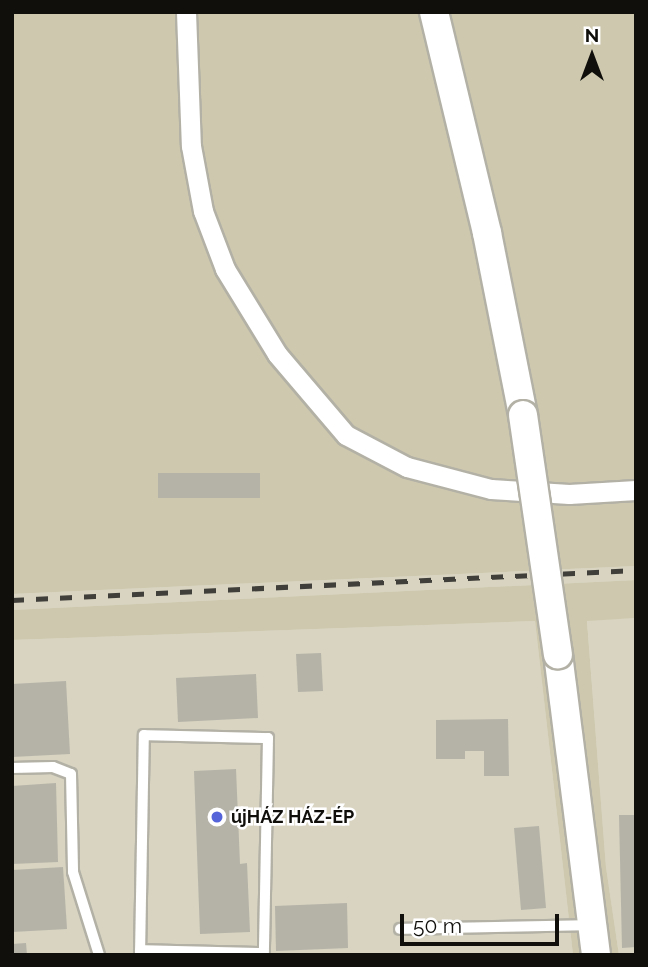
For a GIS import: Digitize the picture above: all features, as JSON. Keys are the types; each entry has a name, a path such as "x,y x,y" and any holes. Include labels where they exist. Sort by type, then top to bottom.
{"main road":[{"path":"433,12 487,233 523,415 558,654 596,955"}],"street":[{"path":"186,12 191,146 203,211 220,257 277,354 346,435 407,467 491,489 569,494 636,490"}],"lane":[{"path":"144,735 268,738 264,954 140,952 144,735"},
{"path":"12,768 53,767 71,774 72,872 99,955"},
{"path":"400,929 592,925"}],"shaded area":[{"path":"12,12 636,12 636,566 12,594"},
{"path":"636,566 636,580 12,610 12,594"},
{"path":"636,580 636,618 587,621 606,867 619,955 573,955 535,621 12,640 12,610"},
{"path":"636,618 636,955 619,955 606,867 587,620"},
{"path":"535,621 573,955 12,955 12,640"}],"building":[{"path":"158,473 260,473 260,498 158,498"},
{"path":"321,653 323,691 298,692 296,654"},
{"path":"256,674 258,718 178,722 176,678"},
{"path":"66,681 70,754 12,757 12,684"},
{"path":"508,719 509,776 484,776 484,751 465,751 465,759 436,759 436,720"},
{"name":"újHÁZ HÁZ-ÉP","path":"236,769 240,864 247,863 250,932 200,934 194,771"},
{"path":"56,783 58,862 12,864 12,786"},
{"path":"619,815 636,815 636,947 622,948"},
{"path":"539,826 546,908 521,910 514,828"},
{"path":"63,867 67,929 12,932 12,870"},
{"path":"347,903 348,948 276,951 275,906"},
{"path":"26,943 27,955 12,955 12,944"}],"railway":[{"path":"12,600 636,570"}],"place":[{"name":"újHÁZ HÁZ-ÉP","path":"217,817"}]}
